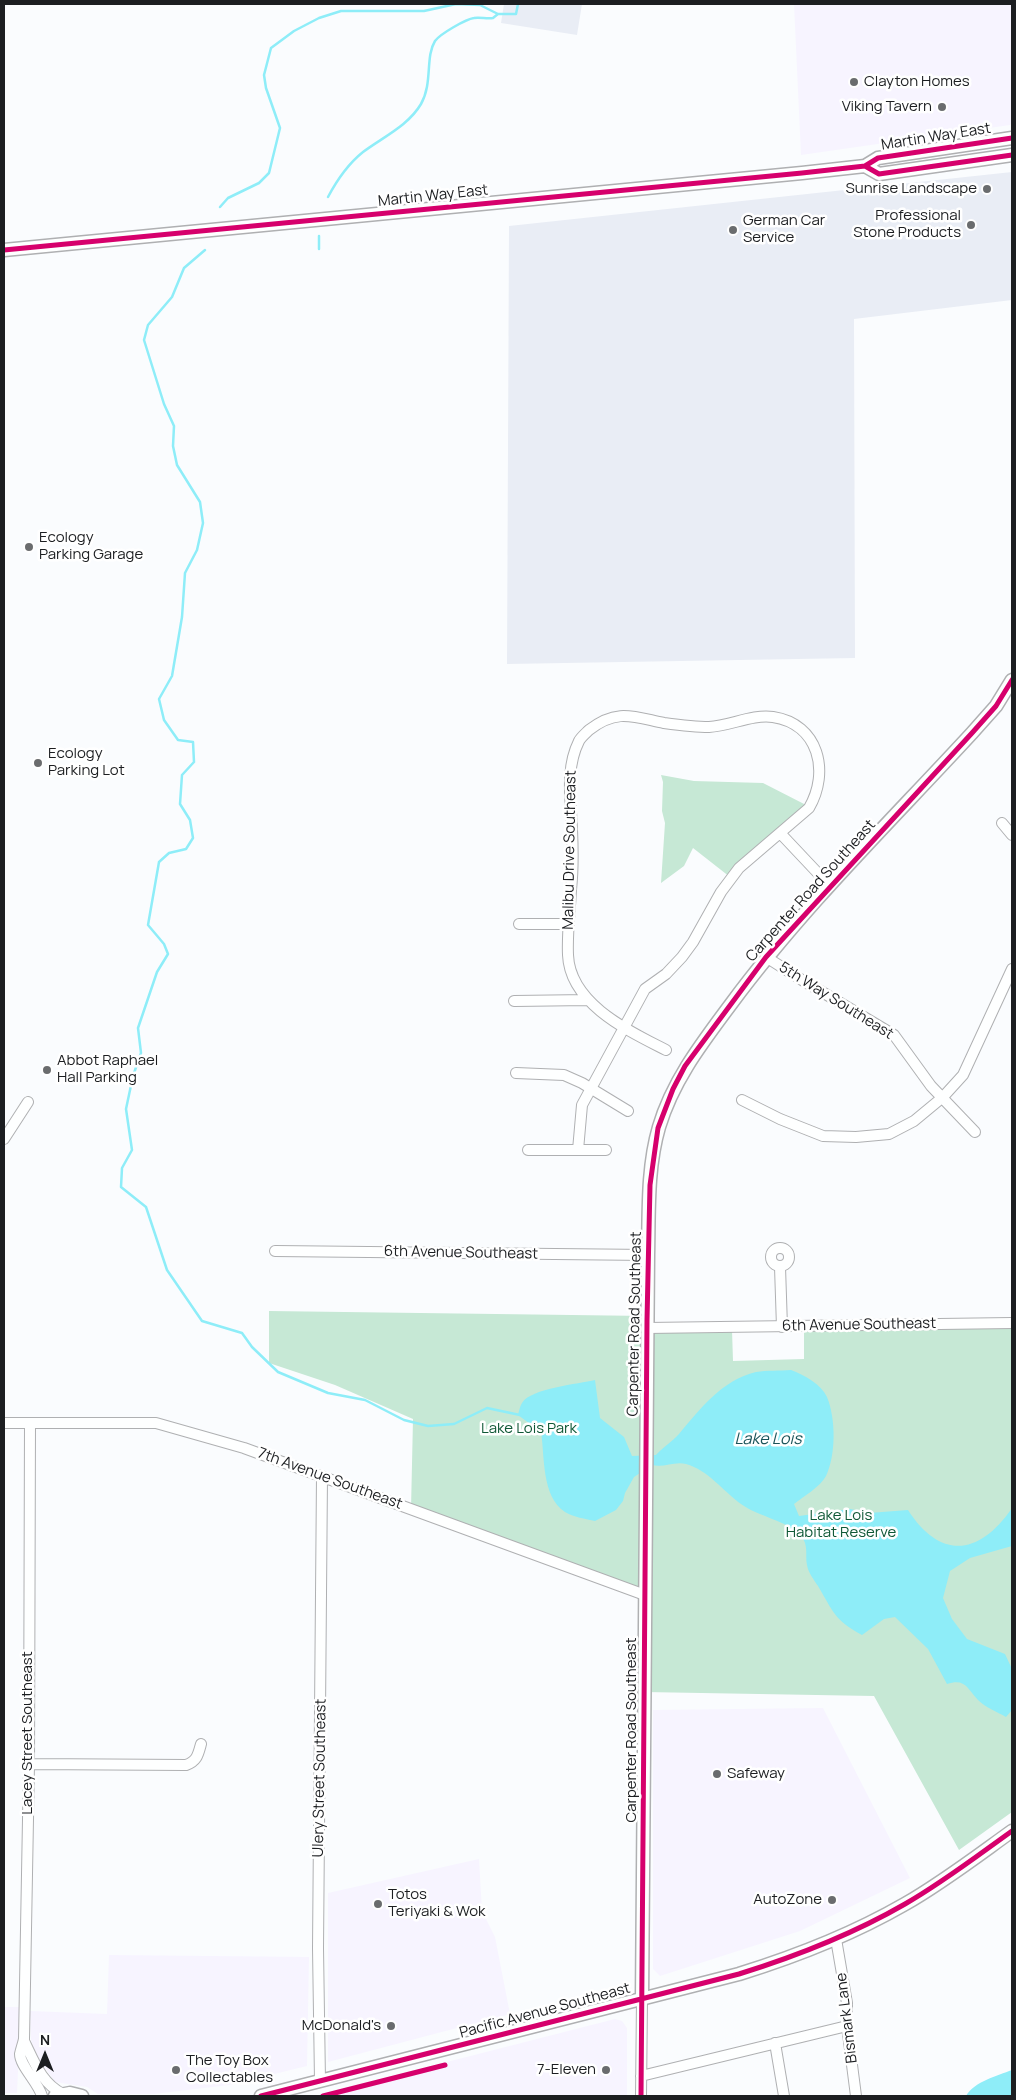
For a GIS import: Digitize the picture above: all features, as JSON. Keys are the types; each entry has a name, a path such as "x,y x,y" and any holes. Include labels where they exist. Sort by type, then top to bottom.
{"main road":[{"name":"Martin Way East","path":"4,250 866,166 878,158 1012,138"},
{"name":"Martin Way East","path":"866,166 879,174 1012,155"},
{"name":"Carpenter Road Southeast","path":"642,1999 648,1255 650,1185 658,1128 673,1089 685,1066 766,957 972,734 996,706 1012,680"},
{"name":"Pacific Avenue Southeast","path":"261,2096 642,1999 776,1962 836,1939 905,1904 958,1870 1012,1831"},
{"path":"59,2095 82,2096"}],"street":[{"name":"Malibu Drive Southeast","path":"578,1150 582,1105 644,989 666,974 693,942 730,878 748,860 781,834 809,808 816,796 821,770 814,746 803,732 791,724 772,717 710,727 686,726 638,716 618,716 596,724 579,739 570,768 572,850 568,957 576,982 588,1000 608,1018 623,1028"},
{"path":"1002,823 1012,835"},
{"path":"781,834 830,886"},
{"path":"519,924 569,924"},
{"name":"5th Way Southeast","path":"766,957 894,1035 911,1061 975,1132"},
{"path":"742,1100 780,1119 823,1136 856,1137 889,1134 914,1120 943,1097 962,1075 1011,974"},
{"path":"514,1000 588,1000"},
{"path":"623,1028 666,1050"},
{"path":"516,1073 564,1076 591,1089 628,1111"},
{"path":"4,1139 28,1102"},
{"path":"528,1150 606,1150"},
{"name":"6th Avenue Southeast","path":"275,1251 648,1255"},
{"path":"780,1267 782,1327"},
{"name":"6th Avenue Southeast","path":"647,1328 1012,1323"},
{"name":"7th Avenue Southeast","path":"4,1423 156,1423 244,1448 645,1595"},
{"name":"Lacey Street Southeast","path":"30,1424 29,1764 24,2041 21,2061 39,2086 42,2096"},
{"name":"Ulery Street Southeast","path":"320,2081 318,1948 322,1476"},
{"path":"29,1764 186,1764 192,1762 198,1756 201,1744"},
{"name":"Bismark Lane","path":"836,1939 847,2003 847,2026 856,2096"},
{"name":"Carpenter Road Southeast","path":"641,2096 642,1999"},
{"path":"641,2076 847,2026"},
{"name":"Lacey Street Southeast","path":"24,2041 31,2060 46,2082 59,2095"},
{"path":"775,2042 784,2096"}],"shaded area":[{"path":"504,4 582,4 577,35 501,23"},
{"path":"794,4 1012,4 1012,122 1010,125 801,155"},
{"path":"1012,172 1012,300 854,319 855,658 507,664 509,226"},
{"path":"823,1708 910,1878 800,1931 660,1976 653,1969 653,1710"},
{"path":"479,1859 482,1911 495,1937 510,2014 328,2062 328,1893"},
{"path":"109,1955 309,1957 307,2066 229,2085 154,2094 98,2094 87,2087 55,2082 36,2055 31,2041 30,2011 107,2014"},
{"path":"4,2007 21,2007 17,2093 4,2093"},
{"path":"615,2019 622,2021 627,2028 627,2096 314,2096"}],"green space":[{"path":"661,775 694,781 763,783 808,806 730,877 693,848 684,866 661,883 665,823 662,811 663,782"},
{"name":"Lake Lois Habitat Reserve","path":"269,1311 647,1316 650,1331 732,1330 733,1361 804,1359 804,1330 1012,1328 1012,1812 959,1850 874,1696 644,1692 646,1595 411,1509 413,1419 335,1385 269,1363"}],"water":[{"name":"Lake Lois","path":"791,1370 812,1380 824,1392 830,1406 834,1437 832,1458 826,1476 812,1491 794,1504 799,1516 850,1509 869,1513 908,1510 934,1538 947,1544 960,1546 974,1543 987,1535 1000,1524 1012,1508 1012,1546 970,1558 950,1571 943,1598 952,1619 967,1639 1005,1654 1012,1669 1012,1710 1006,1717 981,1703 962,1683 953,1682 947,1684 928,1649 895,1617 884,1619 862,1635 845,1625 831,1609 810,1573 807,1565 805,1543 801,1536 788,1526 741,1504 708,1476 694,1467 682,1463 661,1466 652,1465 634,1477 625,1493 623,1501 616,1510 595,1521 576,1517 565,1512 557,1505 548,1486 541,1432 518,1415 522,1403 535,1394 556,1387 595,1380 600,1418 624,1437 632,1456 656,1455 676,1437 713,1397 733,1382 756,1372"},
{"path":"1012,2070 1012,2096 966,2096 975,2086"}],"waterway":[{"path":"220,207 228,198 259,183 269,173 280,128 266,88 264,75 271,48 294,31 319,18 341,11 424,11 456,4 480,5 498,14 516,14 518,4"},
{"path":"328,197 339,178 352,162 363,152 395,131 416,112 425,96 430,55 435,41 447,31 465,21 474,18 493,18 498,14"},
{"path":"319,236 319,249"},
{"path":"205,250 184,268 172,297 148,325 144,340 164,404 174,426 173,446 177,465 200,502 203,523 197,550 185,573 182,617 172,676 159,699 164,720 178,740 193,742 194,762 182,775 180,804 190,820 193,838 186,849 169,853 159,862 148,925 164,944 168,954 157,972 138,1028 141,1053 133,1076 126,1109 132,1150 122,1168 121,1187 146,1207 167,1270 202,1321 242,1333 252,1347 278,1372 328,1393 365,1400 404,1420 428,1426 454,1424 487,1408 520,1415"}],"cycle path":[{"path":"4,250 802,173 865,166 878,158 1012,138"},
{"path":"865,166 879,174 1012,155"},
{"path":"641,2096 647,1320 650,1185 658,1128 673,1089 685,1066 766,957 996,706 1012,680"},
{"path":"261,2096 739,1974 782,1960 845,1935 905,1904 946,1878 1012,1831"},
{"path":"323,2096 445,2065"}],"place":[{"name":"Clayton Homes","path":"854,82"},
{"name":"Viking Tavern","path":"942,107"},
{"name":"Sunrise Landscape","path":"987,189"},
{"name":"Professional Stone Products","path":"971,225"},
{"name":"German Car Service","path":"733,230"},
{"name":"Ecology Parking Garage","path":"29,547"},
{"name":"Ecology Parking Lot","path":"38,763"},
{"name":"Abbot Raphael Hall Parking","path":"47,1070"},
{"name":"Safeway","path":"717,1774"},
{"name":"AutoZone","path":"832,1900"},
{"name":"Totos Teriyaki & Wok","path":"378,1904"},
{"name":"McDonald's","path":"391,2026"},
{"name":"The Toy Box Collectables","path":"176,2070"},
{"name":"7-Eleven","path":"606,2070"}],"park label":[{"name":"Lake Lois Park","path":"529,1429"}]}
